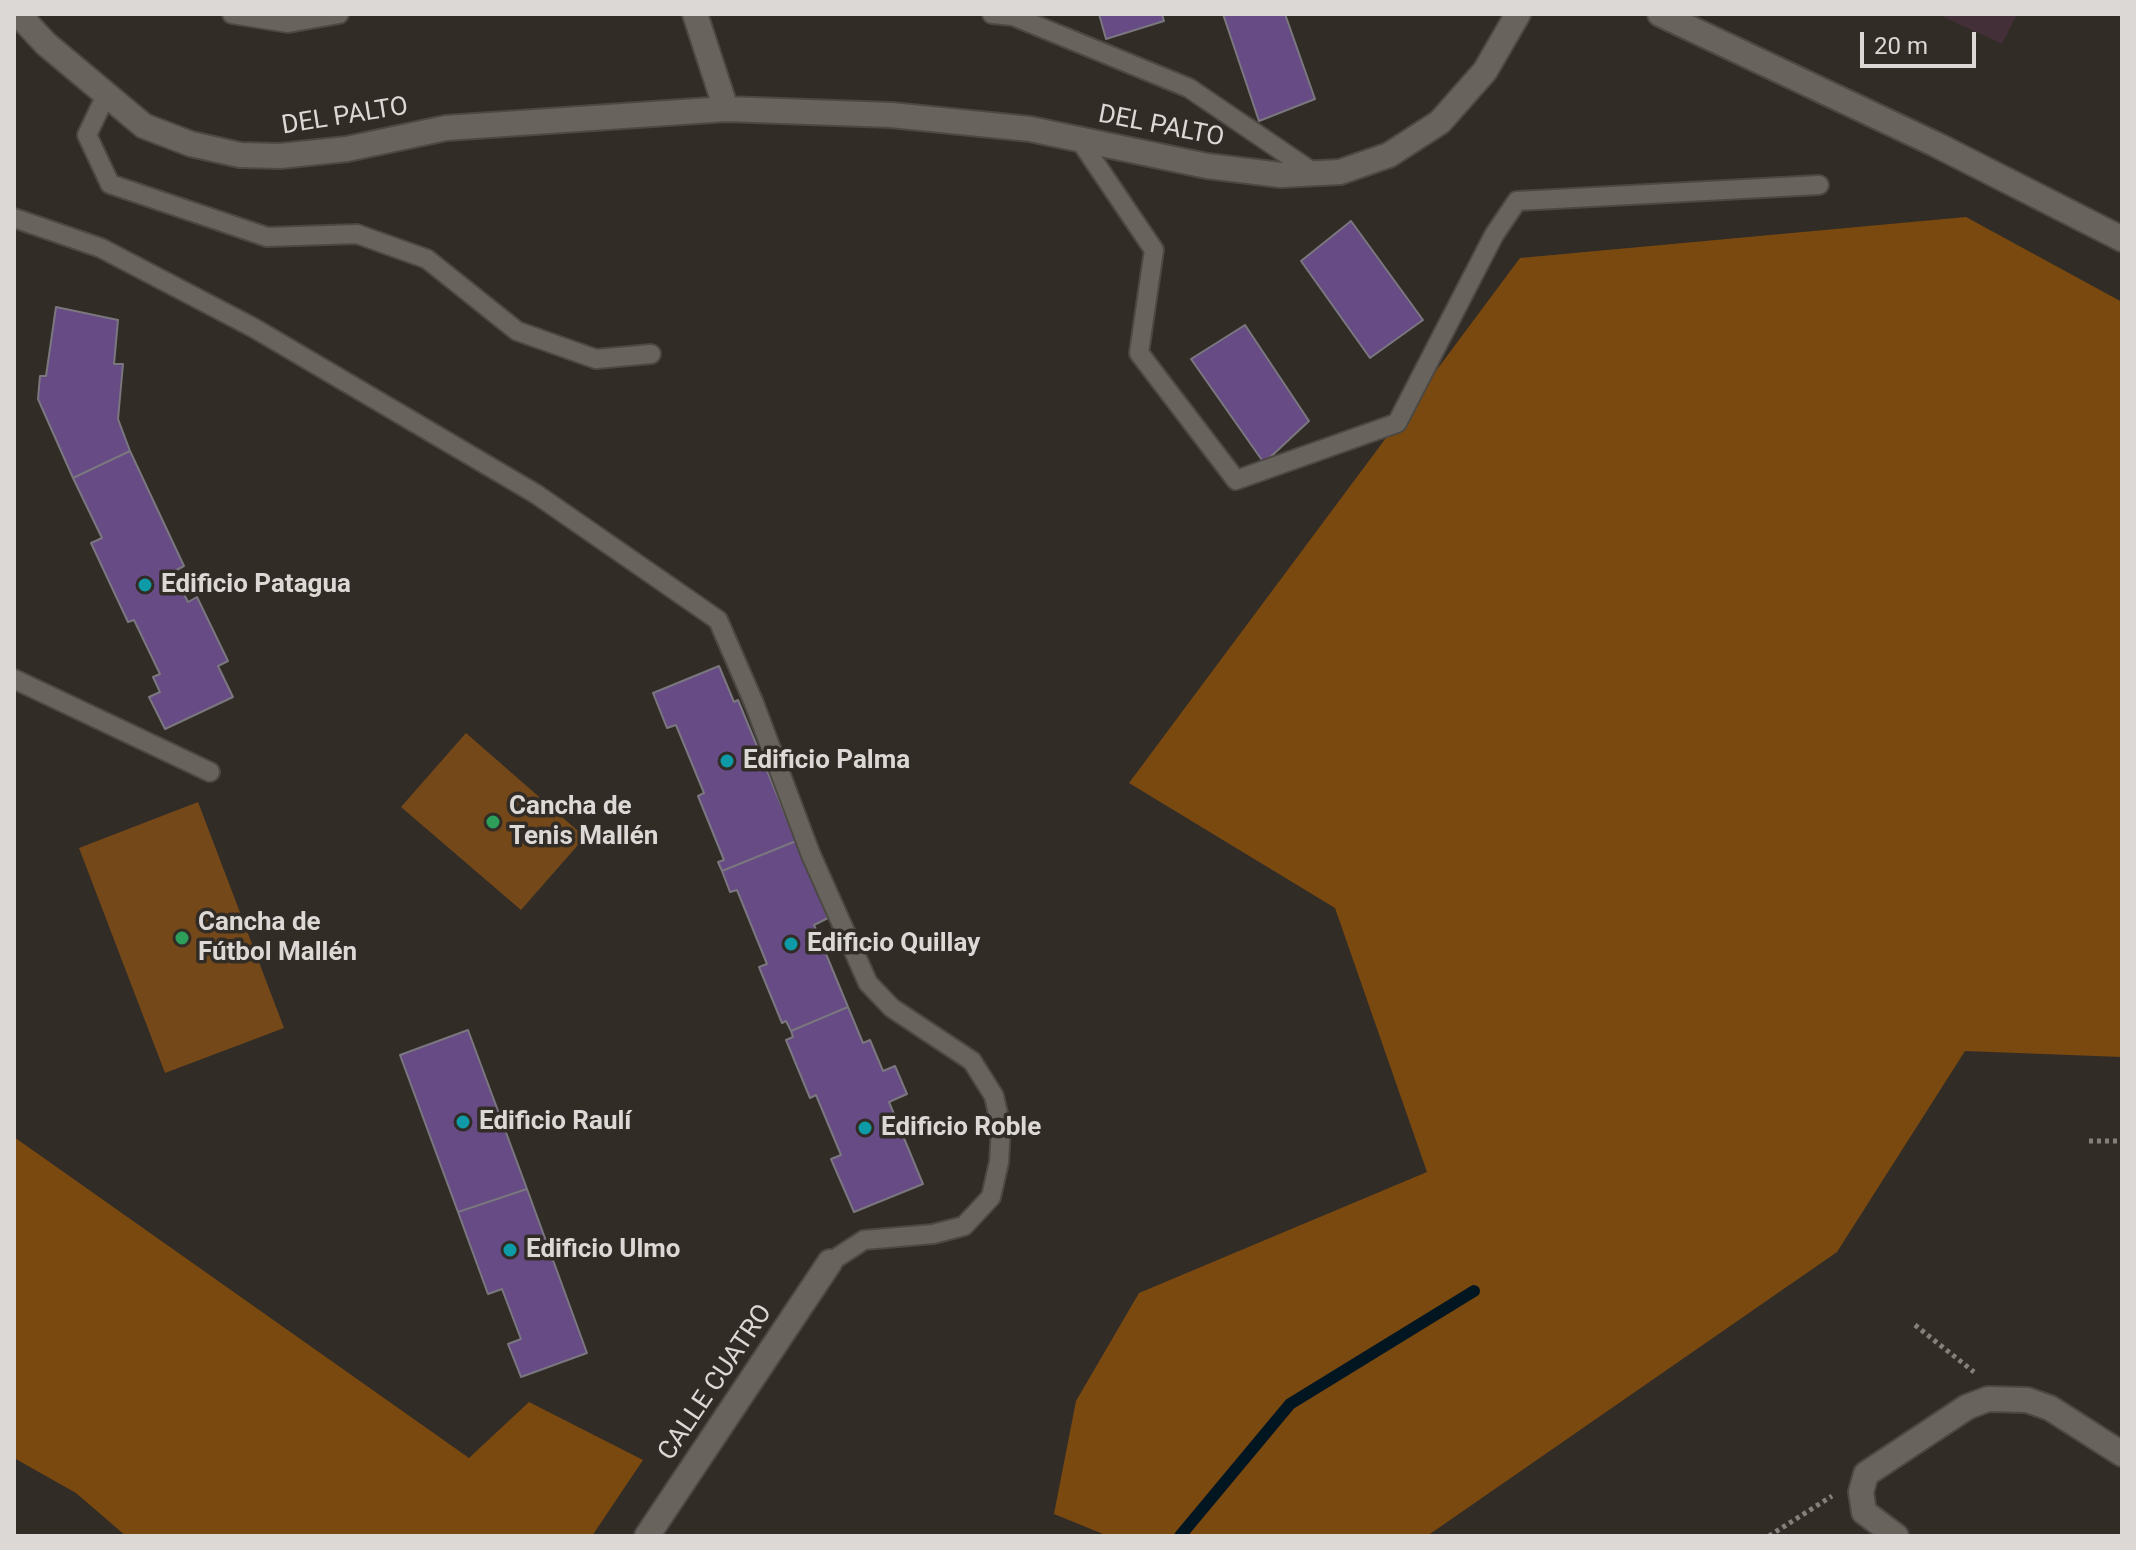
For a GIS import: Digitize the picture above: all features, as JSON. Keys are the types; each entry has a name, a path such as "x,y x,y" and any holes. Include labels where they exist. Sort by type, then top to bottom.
{"street":[{"name":"DEL PALTO","path":"18,14 46,44 144,126 191,144 240,155 280,156 347,149 446,128 726,109 891,115 1030,129 1207,166 1281,175 1340,172 1389,155 1440,122 1485,71 1518,14"},
{"path":"695,14 726,109"},
{"path":"1660,14 1937,145 2122,239"},
{"name":"CALLE CUATRO","path":"647,1536 830,1262"},
{"path":"1896,1536 1864,1512 1861,1492 1866,1474 1967,1407 1988,1399 2006,1397 2050,1408 2122,1454"}],"lane":[{"path":"232,14 288,23 339,14"},
{"path":"992,14 1013,16 1189,88 1314,173"},
{"path":"106,95 87,135 110,184 267,237 357,234 427,259 517,331 596,359 651,354"},
{"path":"1079,139 1154,250 1139,353 1236,480 1397,423 1494,235 1517,201 1819,185"},
{"path":"14,218 101,248 254,328 536,494 718,620 754,703 811,855 868,983 892,1008 972,1061 994,1096 1001,1127 999,1162 991,1197 964,1226 933,1234 864,1240 830,1262"},
{"path":"14,679 210,772"}],"path":[{"path":"2089,1141 2122,1141"},
{"path":"1915,1325 2006,1397"},
{"path":"1769,1536 1866,1474"}],"shaded area":[{"path":"1937,14 2017,14 2002,44"},
{"path":"1966,217 2122,302 2122,1057 1965,1051 1837,1252 1427,1536 1108,1536 1054,1514 1076,1401 1139,1293 1427,1172 1335,908 1129,783 1520,258"},
{"name":"Cancha de Tenis Mallén","path":"466,733 585,837 521,910 401,807"},
{"name":"Cancha de Fútbol Mallén","path":"198,802 284,1028 165,1073 79,848"},
{"path":"14,1137 469,1458 529,1402 643,1460 592,1536 126,1536 76,1493 14,1458"}],"building":[{"path":"1099,14 1162,14 1164,21 1106,39"},
{"path":"1223,14 1285,14 1315,99 1259,121"},
{"path":"1351,221 1423,320 1370,358 1301,261"},
{"path":"56,307 118,320 114,364 123,364 118,419 130,451 73,478 38,399 40,376 46,376"},
{"path":"1245,325 1309,421 1264,463 1191,359"},
{"name":"Edificio Patagua","path":"130,451 184,566 173,572 188,602 197,597 228,661 218,666 233,697 165,729 149,697 160,692 153,677 160,674 134,620 128,622 91,543 102,538 73,478"},
{"name":"Edificio Palma","path":"719,666 734,702 738,700 796,841 722,871 718,862 724,860 698,796 704,793 676,725 667,728 653,693"},
{"name":"Edificio Quillay","path":"796,841 828,918 814,925 848,1007 791,1031 786,1021 782,1023 759,967 767,964 737,890 730,892 722,871"},
{"name":"Edificio Roble","path":"848,1007 863,1043 870,1040 883,1071 895,1066 907,1094 889,1102 923,1184 854,1212 831,1159 841,1155 816,1095 810,1098 786,1040 793,1037 791,1031"},
{"name":"Edificio Raulí","path":"468,1030 527,1189 458,1212 400,1055"},
{"name":"Edificio Ulmo","path":"527,1189 587,1353 521,1377 508,1344 521,1339 502,1289 488,1294 458,1212"}],"waterway":[{"path":"1180,1536 1290,1404 1474,1291"}],"place":[{"name":"Edificio Patagua","path":"145,585"},
{"name":"Edificio Palma","path":"727,761"},
{"name":"Cancha de Tenis Mallén","path":"493,822"},
{"name":"Cancha de Fútbol Mallén","path":"182,938"},
{"name":"Edificio Quillay","path":"791,944"},
{"name":"Edificio Raulí","path":"463,1122"},
{"name":"Edificio Roble","path":"865,1128"},
{"name":"Edificio Ulmo","path":"510,1250"}]}
